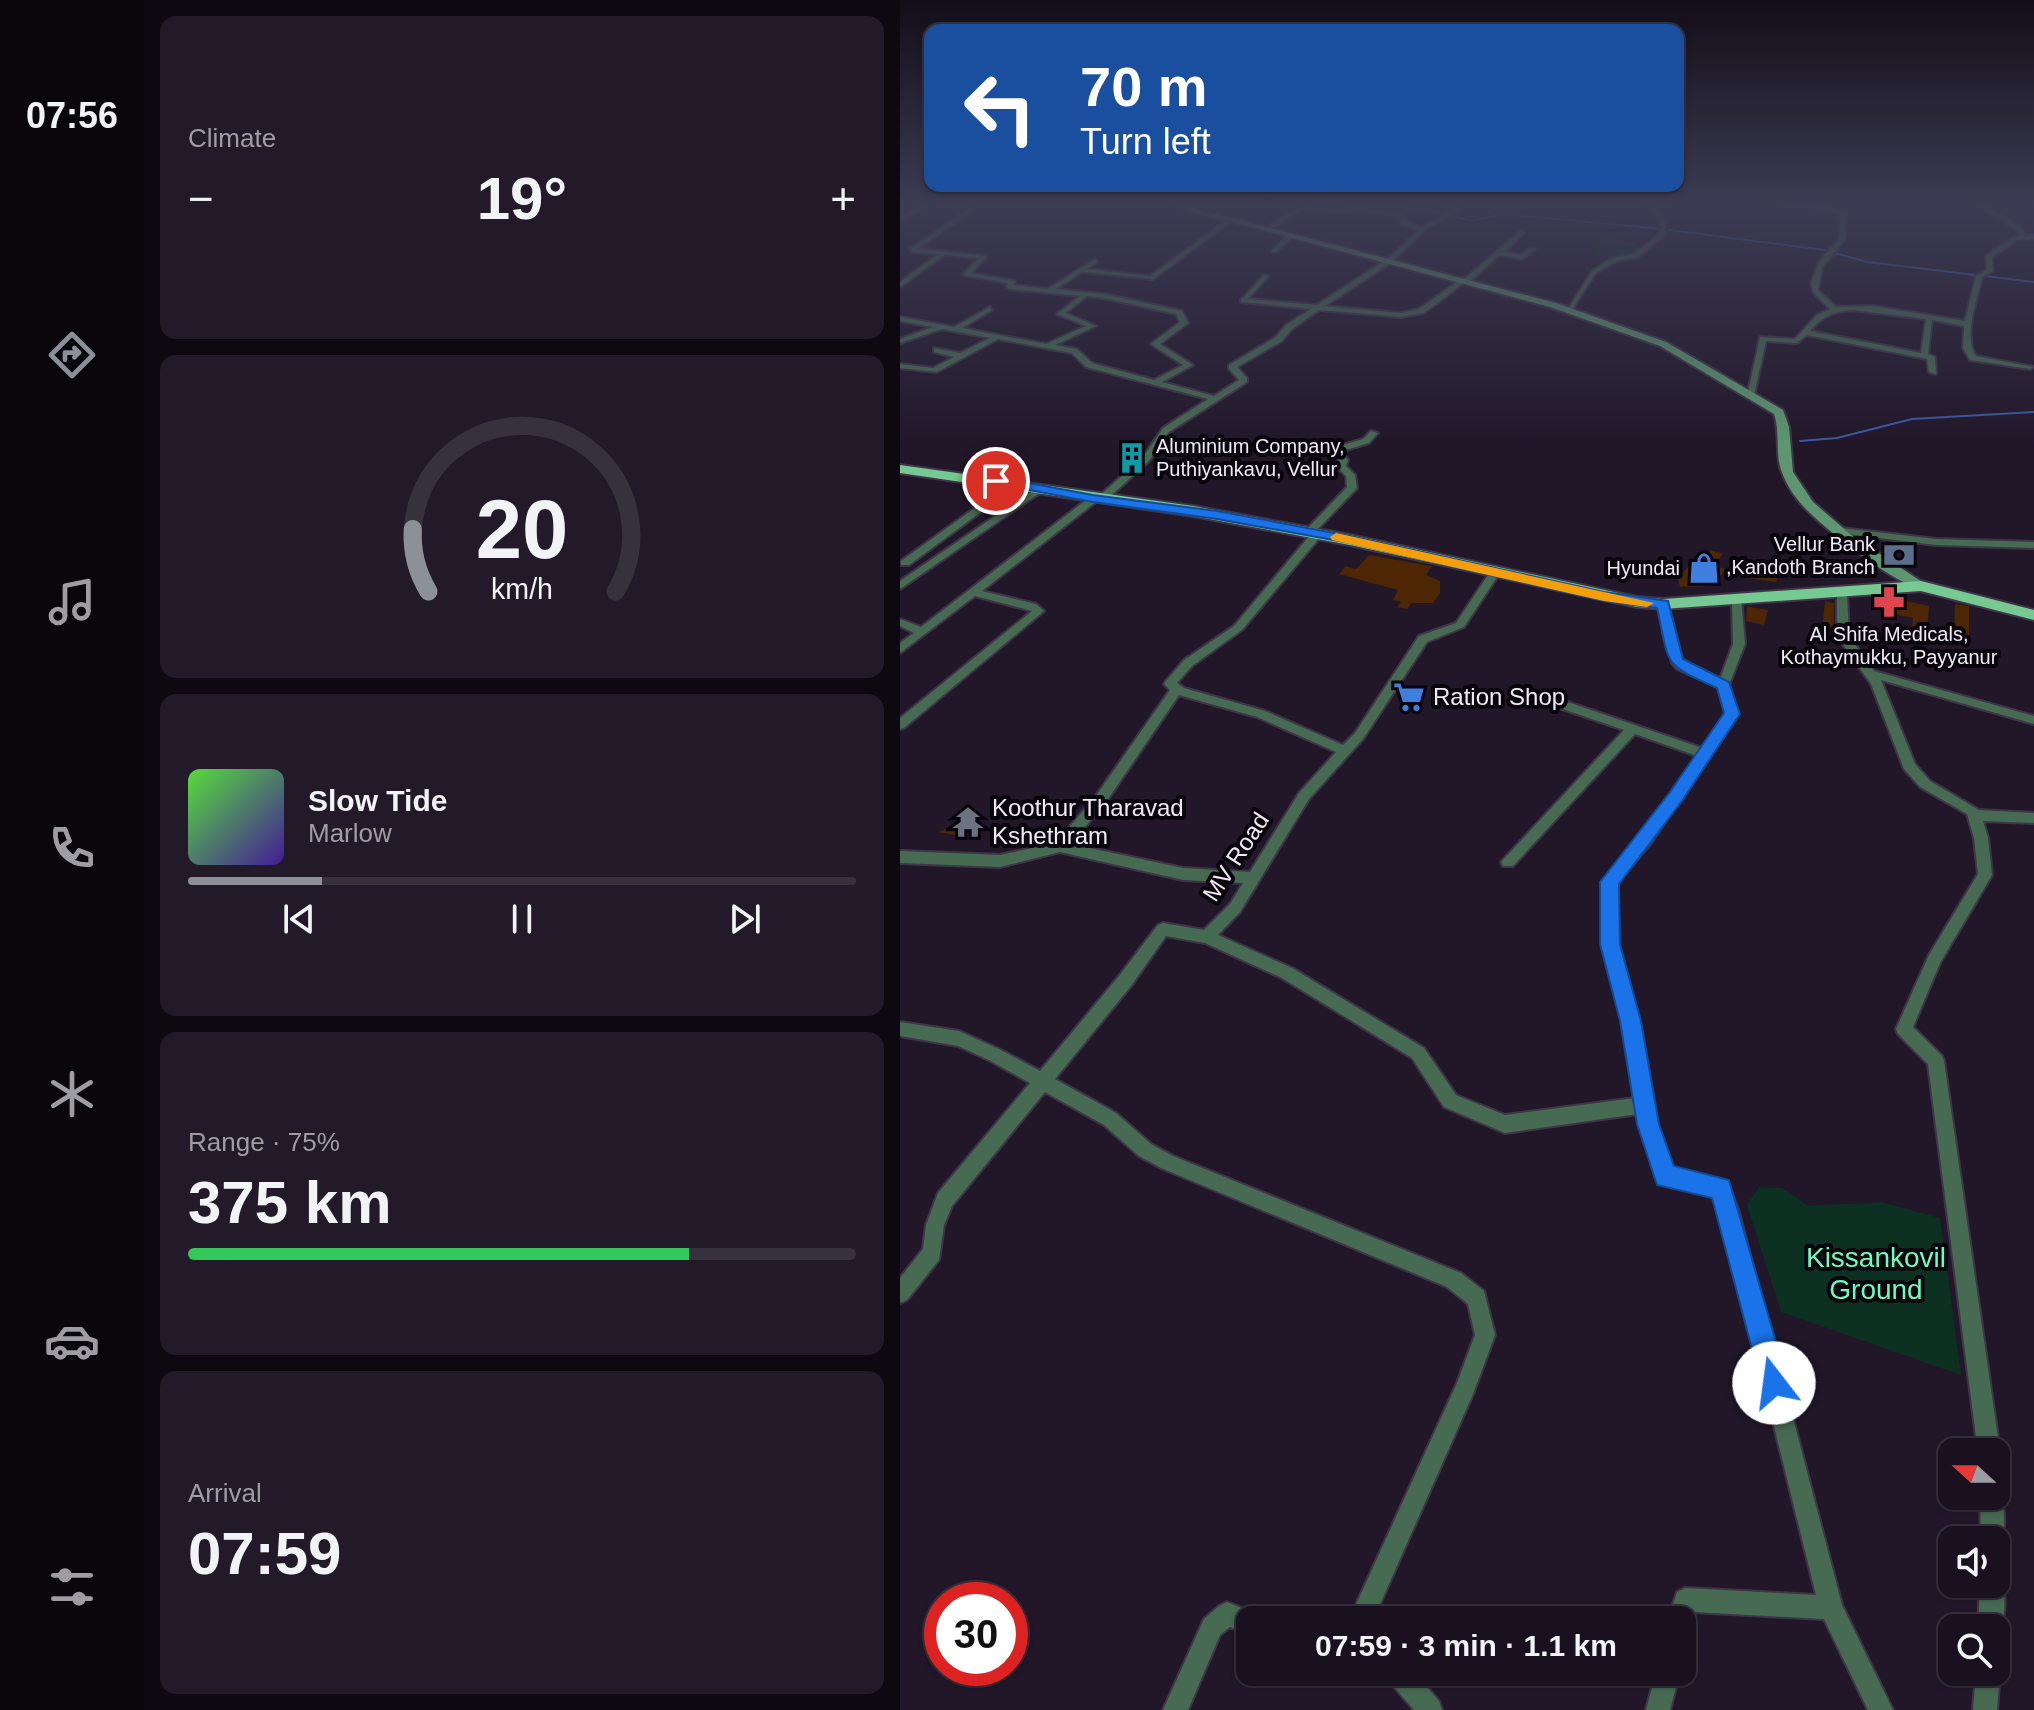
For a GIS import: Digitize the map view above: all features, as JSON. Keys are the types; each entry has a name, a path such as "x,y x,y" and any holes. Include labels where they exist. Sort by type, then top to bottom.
{"highway":[{"path":"900,469 1193,511 1313,533 1604,596 1663,604 1921,586 2034,615"}],"main road":[{"path":"1485,285 1569,310 1663,344 1779,412 1783,421 1787,473 1819,516 1921,586"}],"street":[{"path":"1011,285 1011,288 1115,297 1179,313 1184,323 1155,344 1189,365 1154,383"},
{"path":"1048,292 1058,285"},
{"path":"1258,285 1243,301 1413,315 1457,285"},
{"path":"900,649 1146,459 1166,430 1244,380 1232,367 1279,339 1289,327 1353,285"},
{"path":"1569,310 1586,285"},
{"path":"1814,285 1815,291 1834,309"},
{"path":"1981,285 1968,324 1967,348 1973,358 2030,367"},
{"path":"1049,346 1092,326 1061,314 1085,295"},
{"path":"1750,395 1763,339 1797,341 1822,314 1834,309 1863,307 1968,324"},
{"path":"955,329 990,309"},
{"path":"900,319 1078,353 1080,360 1089,365 1216,399"},
{"path":"1924,355 1929,319"},
{"path":"900,341 944,326"},
{"path":"1805,332 1924,355 1934,359 1933,372"},
{"path":"900,366 934,370 998,336"},
{"path":"937,350 961,356"},
{"path":"2003,376 2005,365"},
{"path":"1345,751 1261,714 1176,690 1170,684 1188,663 1238,628 1352,488 1350,475 1341,466 1344,460 1339,455 1343,448 1366,441 1374,433"},
{"path":"905,563 1014,484"},
{"path":"900,586 1042,488"},
{"path":"1841,531 1950,543 2034,545"},
{"name":"MV Road","path":"900,1293 932,1253 935,1225 945,1200 1045,1081 1163,929 1207,937 1235,908 1304,796 1345,751 1392,688 1423,639 1460,625 1496,571"},
{"path":"900,725 1039,611 973,592"},
{"path":"1842,593 1843,636 1869,673 1909,766 1925,784 1973,811 1981,838 1985,875 1934,960 1904,1029 1936,1061 1987,1438"},
{"path":"1737,600 1743,631 1739,649 1723,685 1732,714 1646,839 1609,882 1610,944 1631,1021 1645,1105 1666,1176 1721,1188 1729,1209 1831,1608 1881,1710"},
{"path":"1663,604 1676,660 1681,666 1723,685"},
{"path":"900,622 922,632"},
{"path":"1869,673 2034,720"},
{"path":"1060,847 1103,796 1176,690"},
{"path":"1549,700 1706,754"},
{"path":"1508,862 1632,729"},
{"path":"1974,815 2034,818"},
{"path":"900,857 1000,861 1060,847 1183,874 1253,878"},
{"path":"1207,937 1287,973 1418,1053 1450,1101 1505,1124 1645,1105"},
{"path":"900,1029 959,1039 1045,1081 1110,1119 1145,1150 1167,1162 1454,1280 1477,1298 1485,1335 1471,1374 1367,1606"},
{"path":"1684,1606 1685,1600 1831,1608"},
{"path":"1175,1710 1212,1627 1227,1614 1236,1618"},
{"path":"1410,1686 1430,1710"},
{"path":"1658,1710 1664,1686"},
{"path":"1985,1710 1987,1686"}],"green space":[{"name":"Kissankovil Ground","path":"1759,1187 1782,1188 1808,1206 1882,1202 1940,1218 1961,1375 1781,1312 1747,1205"}],"building":[{"name":"Hyundai","path":"1711,550 1723,554 1714,566 1726,569 1713,586 1680,587 1678,578 1697,557 1705,558"},
{"path":"1369,555 1432,566 1426,575 1440,581 1440,593 1433,603 1411,603 1407,609 1397,607 1401,602 1393,600 1398,590 1339,574 1346,566 1356,569"},
{"path":"1754,560 1780,566 1776,582 1749,578"},
{"path":"1892,598 1929,606 1927,634 1912,631 1913,618 1893,614"},
{"path":"1825,601 1834,603 1834,631 1822,629"},
{"path":"1955,604 1969,606 1969,638 1954,635"},
{"path":"1747,606 1768,610 1764,625 1746,621"},
{"name":"Koothur Tharavad Kshethram","path":"974,812 981,817 966,837 938,832 958,825 961,819"}],"waterway":[{"path":"1800,441 1837,438 1912,419 2034,412"}],"slow traffic":[{"path":"1336,537 1647,603"}],"place":[{"name":"Aluminium Company, Puthiyankavu, Vellur","path":"1132,458"},
{"name":"Vellur Bank ,Kandoth Branch","path":"1899,555"},
{"name":"Hyundai","path":"1704,568"},
{"name":"Al Shifa Medicals, Kothaymukku, Payyanur","path":"1889,602"},
{"name":"Ration Shop","path":"1409,697"},
{"name":"Koothur Tharavad Kshethram","path":"968,822"}],"route":[{"path":"996,481 1093,499 1217,515 1350,540 1604,596 1663,604 1676,660 1681,666 1723,685 1729,695 1732,714 1646,839 1619,866 1609,882 1610,944 1631,1021 1648,1124 1666,1176 1721,1188 1774,1383"}]}
